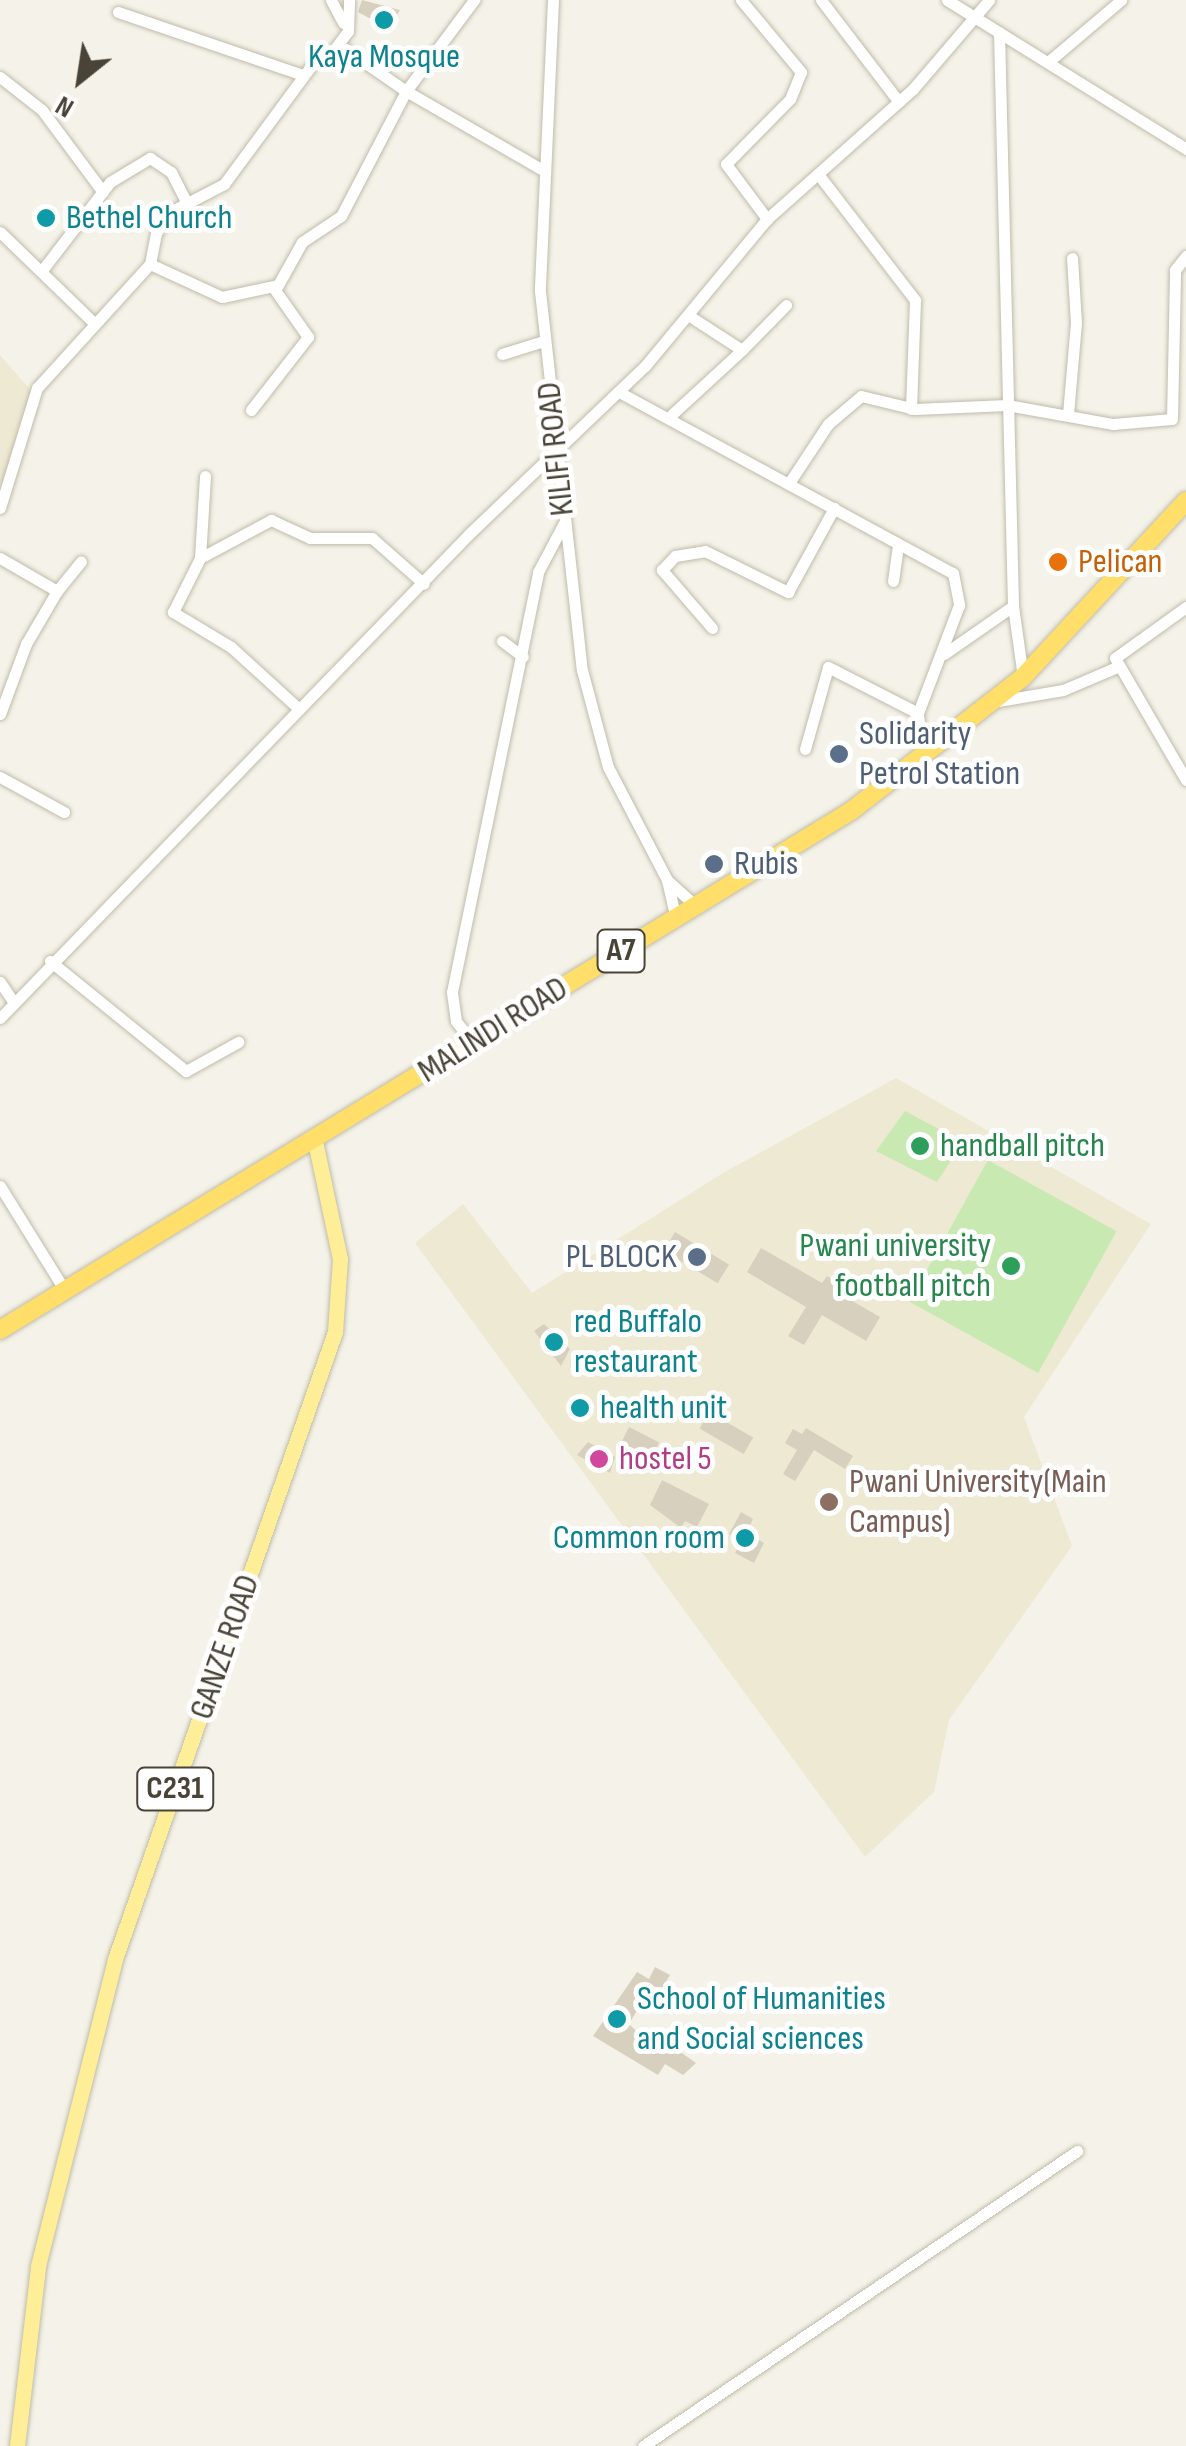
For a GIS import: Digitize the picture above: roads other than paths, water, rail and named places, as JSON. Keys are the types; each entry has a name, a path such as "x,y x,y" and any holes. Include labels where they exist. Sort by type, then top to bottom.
{"highway":[{"name":"MALINDI ROAD","path":"0,1330 473,1044 922,759 1023,676 1186,502"}],"main road":[{"name":"GANZE ROAD","path":"17,2446 38,2266 114,1959 335,1332 340,1259 314,1142"}],"street":[{"path":"331,0 348,31"},
{"path":"0,508 22,452 29,404 94,323 150,264 156,234 188,204 234,173 316,59 334,51 348,31 350,0"},
{"path":"150,264 222,297 273,287 309,235 342,216 406,91 474,0"},
{"path":"741,0 800,72 790,100 726,164 767,219"},
{"path":"821,0 899,102"},
{"path":"947,0 1186,149"},
{"path":"0,1018 50,961 298,708 619,392 767,219 899,102 979,18 989,0"},
{"path":"1048,62 1121,0"},
{"name":"KILIFI ROAD","path":"549,1 543,170 544,341 564,523 597,740 668,880 675,916"},
{"path":"118,12 303,75"},
{"path":"1000,32 1013,606 1023,676"},
{"path":"316,59 345,49 406,91 543,170"},
{"path":"0,77 42,110 103,192"},
{"path":"43,270 103,192 150,158 171,172 188,204"},
{"path":"818,174 915,300 911,408"},
{"path":"0,232 94,323"},
{"path":"791,480 854,398 911,408 1006,405 1113,424 1172,419 1176,270 1186,256"},
{"path":"1068,414 1076,323 1072,258"},
{"path":"251,410 308,337 273,287"},
{"path":"668,418 786,305"},
{"path":"688,315 742,350"},
{"path":"502,354 544,341"},
{"path":"619,392 791,480 959,580 944,654 918,712 922,759"},
{"path":"205,476 200,558 172,612 231,647 298,708"},
{"path":"712,628 662,570 675,556 705,551 788,592 834,508"},
{"path":"200,558 271,520 310,538 372,538 424,584"},
{"path":"473,1044 456,1021 452,992 538,572 564,523"},
{"path":"893,581 898,544"},
{"path":"0,558 58,591"},
{"path":"0,714 26,644 81,562"},
{"path":"944,654 1013,606"},
{"path":"1186,608 1120,649 1116,667 1186,780"},
{"path":"502,641 523,657"},
{"path":"805,749 828,667 918,712"},
{"path":"994,702 1064,690 1116,667"},
{"path":"0,777 64,812"},
{"name":"KILIFI ROAD","path":"668,880 694,904"},
{"path":"50,961 186,1070 238,1042"},
{"path":"0,982 14,1002"},
{"path":"0,1186 65,1291"},
{"path":"643,2446 1076,2151"}],"place":[{"name":"Kaya Mosque","path":"384,20"},
{"name":"Bethel Church","path":"46,218"},
{"name":"Pelican","path":"1058,562"},
{"name":"Solidarity Petrol Station","path":"839,754"},
{"name":"Rubis","path":"714,864"},
{"name":"handball pitch","path":"920,1146"},
{"name":"PL BLOCK","path":"697,1257"},
{"name":"Pwani university football pitch","path":"1011,1266"},
{"name":"red Buffalo restaurant","path":"554,1342"},
{"name":"health unit","path":"580,1408"},
{"name":"hostel 5","path":"599,1459"},
{"name":"Pwani University(Main Campus)","path":"829,1502"},
{"name":"Common room","path":"745,1538"},
{"name":"School of Humanities and Social sciences","path":"617,2019"}]}
